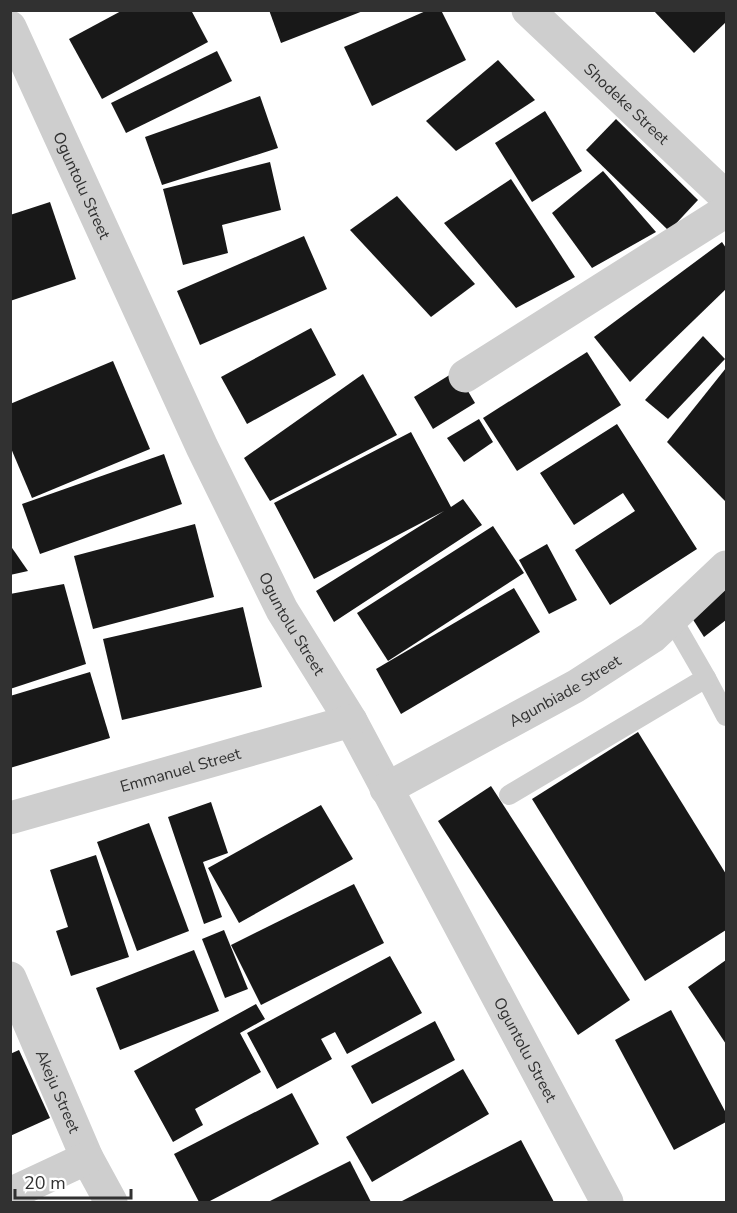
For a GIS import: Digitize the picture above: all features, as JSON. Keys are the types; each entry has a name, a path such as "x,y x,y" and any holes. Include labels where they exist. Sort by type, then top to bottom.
{"street":[{"name":"Shodeke Street","path":"528,10 726,197"},
{"name":"Oguntolu Street","path":"10,27 202,447 282,610 351,721 607,1203"},
{"path":"465,376 726,211"},
{"name":"Agunbiade Street","path":"386,789 576,686 652,637 726,567"},
{"name":"Emmanuel Street","path":"10,818 351,721"},
{"name":"Akeju Street","path":"10,978 87,1158 111,1203"},
{"path":"10,1194 87,1158"}],"lane":[{"path":"672,619 726,716"},
{"path":"509,795 706,678"}],"building":[{"path":"123,10 191,10 208,42 102,99 69,39"},
{"path":"269,10 363,10 363,11 281,43"},
{"path":"428,10 441,10 466,60 372,106 344,47"},
{"path":"653,10 726,10 726,22 694,53"},
{"path":"217,51 232,81 126,133 111,103"},
{"path":"498,60 535,100 456,151 426,121"},
{"path":"260,96 278,148 162,185 145,137"},
{"path":"545,111 582,171 532,202 495,143"},
{"path":"616,119 698,200 669,231 586,150"},
{"path":"270,162 281,210 222,225 228,253 183,265 163,189"},
{"path":"603,171 656,232 592,268 552,213"},
{"path":"511,179 575,277 516,308 444,223"},
{"path":"397,196 475,284 431,317 350,230"},
{"path":"50,202 76,279 10,301 10,215"},
{"path":"304,236 327,289 200,345 177,291"},
{"path":"722,242 726,248 726,289 630,382 594,337"},
{"path":"311,328 336,375 247,424 221,377"},
{"path":"703,336 725,359 668,419 645,400"},
{"path":"587,352 621,405 517,471 483,418"},
{"path":"113,361 150,449 32,498 10,446 10,404"},
{"path":"726,368 726,502 667,442"},
{"path":"456,371 475,403 433,429 414,397"},
{"path":"363,374 397,435 270,501 244,458"},
{"path":"479,419 493,442 464,462 447,438"},
{"path":"617,424 697,549 610,605 575,550 635,511 623,493 574,525 540,473"},
{"path":"411,432 451,507 463,499 482,525 334,622 316,591 444,511 314,579 274,503"},
{"path":"164,454 182,504 40,554 22,504"},
{"path":"195,524 214,597 93,629 74,556"},
{"path":"493,526 524,573 388,661 357,613"},
{"path":"547,544 577,600 549,614 519,560"},
{"path":"10,545 28,571 10,575"},
{"path":"64,584 86,664 10,689 10,594"},
{"path":"726,587 726,620 704,637 692,618"},
{"path":"514,588 540,632 401,714 376,669"},
{"path":"243,607 262,687 122,720 103,639"},
{"path":"90,672 110,738 10,768 10,696"},
{"path":"638,732 726,874 726,930 645,981 532,799"},
{"path":"491,786 630,1000 578,1035 438,821"},
{"path":"211,802 228,853 203,862 222,917 204,924 168,817"},
{"path":"321,805 353,859 239,923 208,868"},
{"path":"149,823 189,931 137,951 97,842"},
{"path":"96,855 129,957 71,976 56,931 68,927 50,870"},
{"path":"354,884 384,943 261,1005 231,945"},
{"path":"224,930 248,989 225,998 202,939"},
{"path":"194,950 219,1011 120,1050 96,988"},
{"path":"390,956 422,1013 347,1054 335,1032 321,1039 332,1059 277,1089 247,1033"},
{"path":"726,960 726,1044 688,987"},
{"path":"256,1004 265,1019 240,1033 261,1072 195,1109 203,1125 173,1142 134,1071"},
{"path":"671,1010 726,1113 726,1122 674,1150 615,1040"},
{"path":"435,1021 455,1060 372,1104 351,1066"},
{"path":"19,1050 50,1118 10,1136 10,1054"},
{"path":"463,1069 489,1114 372,1182 346,1137"},
{"path":"292,1093 319,1144 208,1202 199,1202 174,1154"},
{"path":"521,1140 554,1202 400,1202"},
{"path":"350,1161 371,1202 268,1202"}]}
